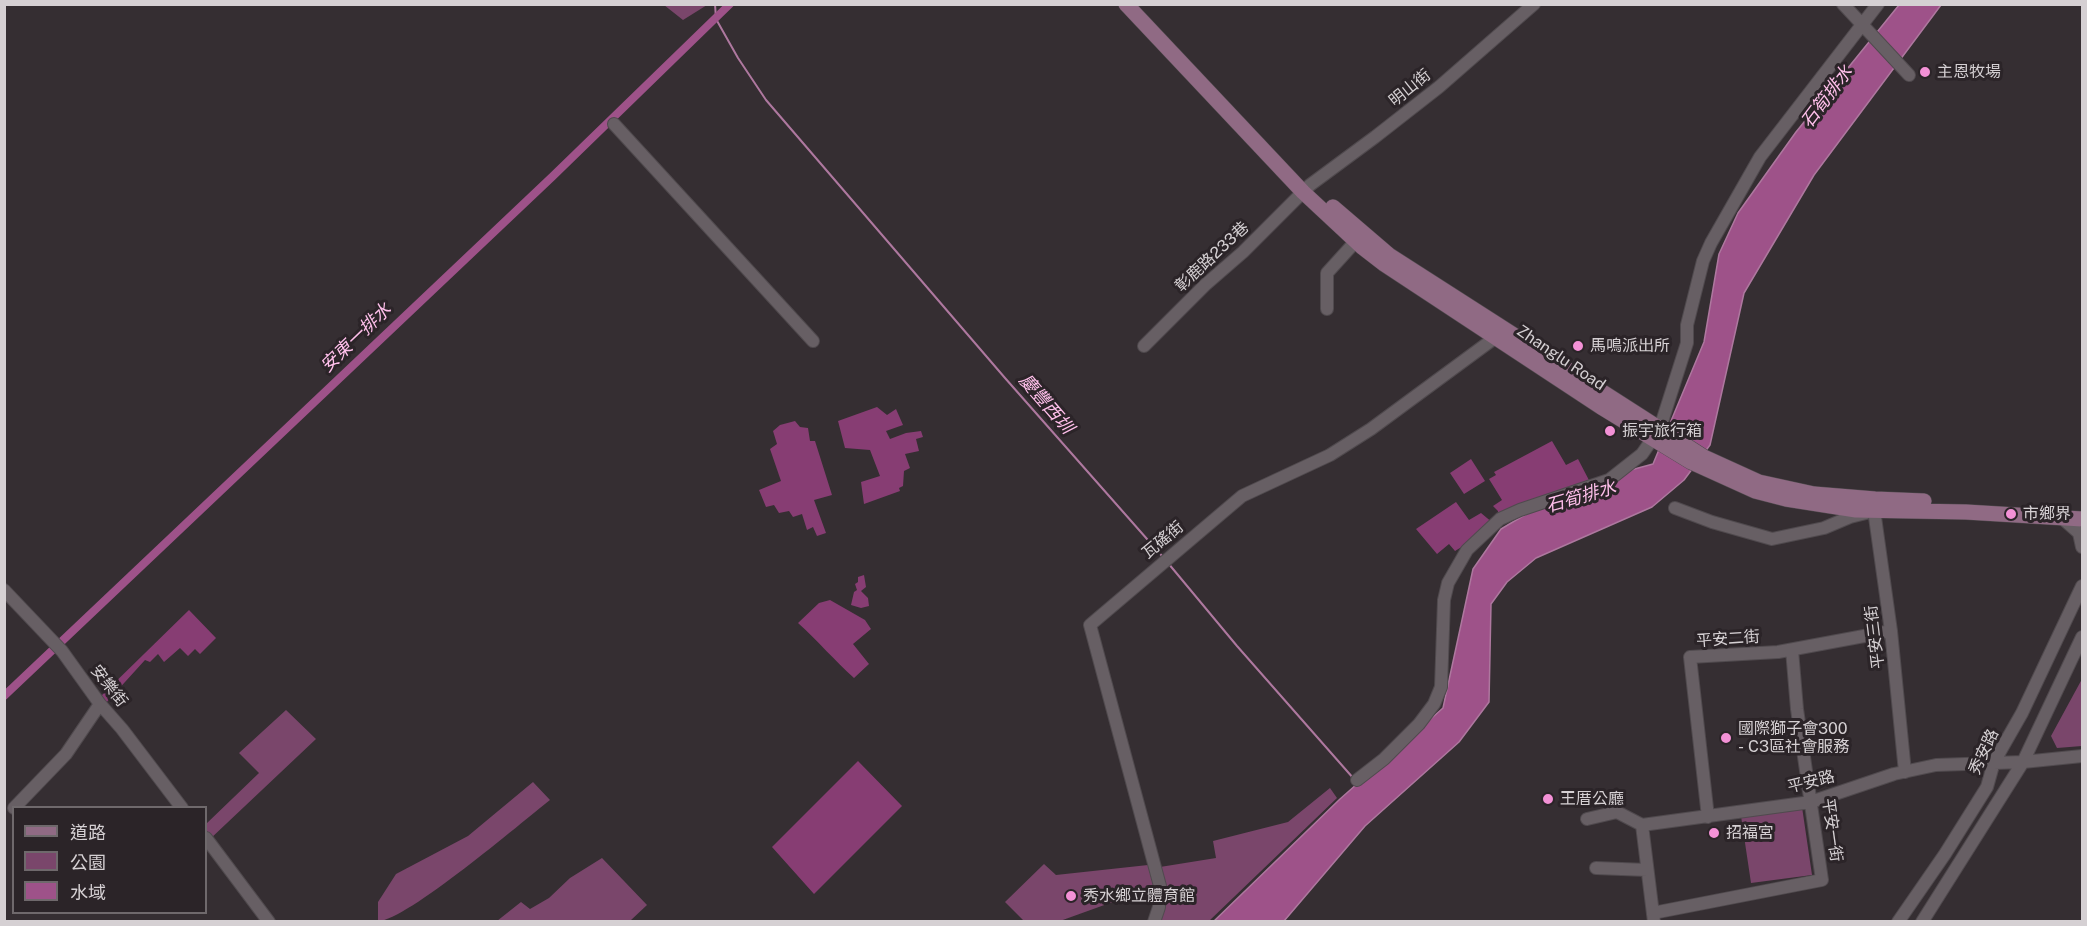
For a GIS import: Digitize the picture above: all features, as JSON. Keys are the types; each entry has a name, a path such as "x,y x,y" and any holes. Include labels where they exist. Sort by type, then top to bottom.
{"main road":[{"name":"Zhanglu Road","path":"1126,4 1356,241 1523,341 1694,457 1704,457 1759,482 1875,505 2082,519"},
{"name":"Zhanglu Road","path":"1137,4 1269,144 1307,188 1326,202 1386,259 1496,337 1601,407 1659,434"},
{"name":"Zhanglu Road","path":"1875,505 1973,503 2082,511"}],"street":[{"name":"明山街","path":"1307,188 1439,87 1534,4"},
{"path":"1843,4 1910,75"},
{"path":"1357,780 1384,759 1434,704 1442,687 1444,600 1448,583 1467,550 1494,525 1510,514 1609,480 1642,454 1659,434 1687,343 1687,325 1703,261 1711,243 1760,157 1878,4"},
{"path":"614,124 813,341"},
{"name":"彰鹿路233巷","path":"1144,346 1307,188"},
{"path":"1327,309 1327,273 1356,241"},
{"path":"1496,337 1523,341"},
{"name":"瓦磘街","path":"1154,921 1160,906 1160,886 1090,625 1242,496 1330,455 1371,429 1496,337"},
{"path":"1675,508 1712,522 1772,539 1824,528 1875,505"},
{"name":"平安三街","path":"1875,505 1892,632 1905,772"},
{"path":"2062,518 2079,533 2082,547"},
{"name":"秀安路","path":"1899,921 1945,854 1986,787 1994,762 2022,713 2082,586"},
{"name":"安樂街","path":"4,590 62,651 100,704 181,806"},
{"name":"平安二街","path":"1708,817 1690,657 1792,650 1892,632"},
{"path":"1924,920 2024,762 2082,637"},
{"name":"平安一街","path":"1653,917 1822,880 1797,709 1792,650"},
{"path":"16,806 66,754 100,704"},
{"name":"平安路","path":"1642,825 1811,802 1905,772 1936,765 2024,762 2082,756"},
{"path":"1587,819 1617,812 1642,825 1653,917"},
{"path":"207,839 269,921"},
{"path":"1596,868 1647,870"}],"green space":[{"path":"664,5 707,5 683,20"},
{"path":"2082,679 2082,746 2057,748 2051,736"},
{"path":"286,710 316,739 209,840 207,823 259,773 239,753"},
{"path":"533,782 550,800 437,889 392,917 378,921 378,902 396,874 468,836"},
{"path":"1330,788 1337,798 1209,921 1157,922 1160,867 1216,858 1213,841 1288,822"},
{"path":"1802,807 1812,875 1751,883 1741,816"},
{"path":"602,858 647,905 630,921 497,921 521,902 530,909 549,898 570,878"},
{"name":"秀水鄉立體育館","path":"1044,864 1056,875 1148,865 1153,885 1146,890 1060,921 1024,921 1005,902"}],"shaded area":[{"path":"877,407 887,415 896,409 903,425 886,431 890,439 906,433 921,431 923,437 916,439 919,451 905,454 910,468 904,471 903,486 899,488 900,491 864,504 861,482 880,476 870,450 845,448 838,421"},
{"path":"795,421 800,427 808,428 810,441 815,441 832,495 814,500 826,533 817,536 813,527 807,530 802,514 793,517 789,511 779,513 774,505 766,507 759,490 781,481 770,449 777,444 773,431 780,425"},
{"path":"1552,441 1566,465 1578,459 1592,486 1497,522 1498,511 1493,506 1502,500 1489,479 1496,475 1494,472"},
{"path":"1471,459 1485,481 1464,494 1450,473"},
{"path":"1456,502 1469,520 1481,513 1493,523 1478,537 1455,551 1449,544 1437,554 1416,529"},
{"path":"864,575 866,587 861,591 868,598 869,606 861,608 851,605 854,592 857,590 855,584 858,582 858,577"},
{"path":"830,600 865,620 871,629 853,644 869,664 854,678 798,623 819,603"},
{"path":"189,610 216,638 200,654 195,649 188,656 180,648 164,662 158,654 150,662 145,660 105,704 100,697"},
{"path":"858,761 902,806 814,894 772,847"}],"water":[{"name":"石筍排水","path":"1899,5 1941,5 1814,175 1744,293 1710,445 1684,480 1652,507 1536,558 1507,582 1491,604 1489,702 1459,742 1365,826 1284,921 1213,922 1340,799 1443,708 1473,569 1501,529 1550,500 1627,471 1653,464 1704,342 1719,254 1738,213 1796,132"}],"waterway":[{"name":"慶豐西圳","path":"715,4 716,19 766,100 1005,378 1162,556"},
{"name":"安東一排水","path":"4,696 553,176 730,4"},
{"name":"慶豐西圳","path":"1168,563 1237,646 1354,779"}],"place":[{"name":"主恩牧場","path":"1925,72"},
{"name":"馬鳴派出所","path":"1578,346"},
{"name":"振宇旅行箱","path":"1610,431"},
{"name":"市鄉界","path":"2011,514"},
{"name":"國際獅子會300 - C3區社會服務","path":"1726,738"},
{"name":"王厝公廳","path":"1548,799"},
{"name":"招福宮","path":"1714,833"},
{"name":"秀水鄉立體育館","path":"1071,896"}]}
